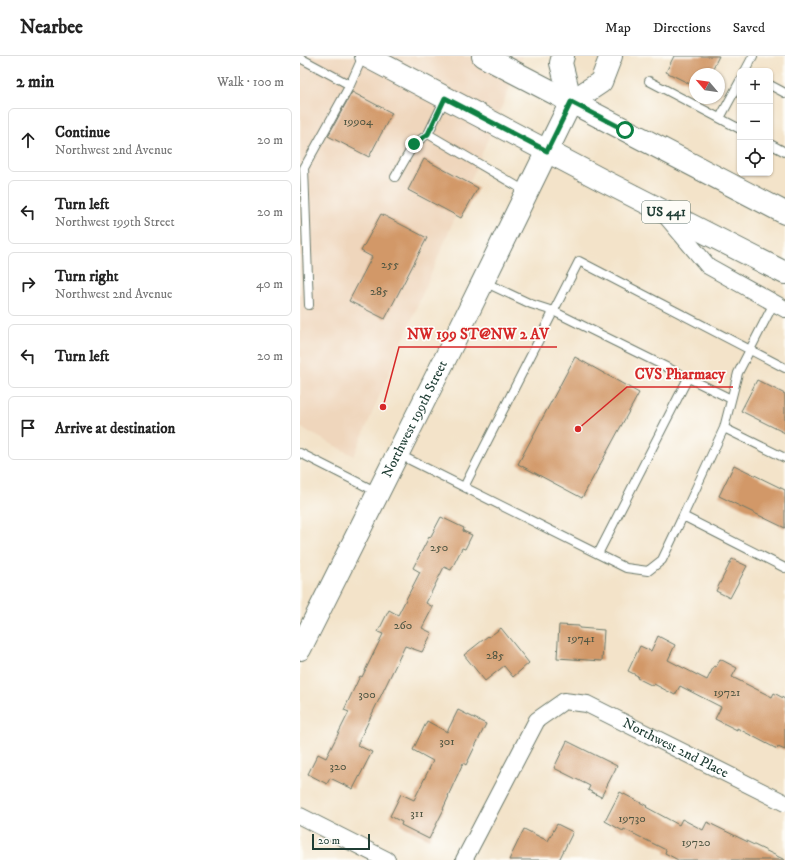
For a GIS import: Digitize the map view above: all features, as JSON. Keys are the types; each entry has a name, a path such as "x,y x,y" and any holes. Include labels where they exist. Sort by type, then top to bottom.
{"main road":[{"name":"US 441","path":"366,56 785,273"},
{"path":"483,56 785,213"},
{"path":"563,56 561,63 571,102"},
{"path":"571,102 601,82 611,56"},
{"name":"Northwest 199th Street","path":"300,649 571,102"}],"street":[{"path":"659,208 708,266 779,306"},
{"name":"Northwest 2nd Place","path":"464,860 537,720 564,701 586,704 785,803"},
{"path":"300,816 387,860"}],"lane":[{"path":"309,305 304,251 304,168 350,85 363,56"},
{"path":"747,68 753,56"},
{"path":"300,58 350,85"},
{"path":"649,81 737,127"},
{"path":"720,118 737,87"},
{"path":"773,87 785,93"},
{"path":"395,177 414,144 428,134 445,98"},
{"path":"428,134 527,192"},
{"path":"773,146 785,152"},
{"path":"464,487 579,261 785,368"},
{"path":"482,282 531,304 553,311 731,399"},
{"path":"397,454 626,568 648,571 662,560 724,428 738,372 749,350 779,306"},
{"path":"598,554 688,378"},
{"path":"724,428 785,458"},
{"path":"300,453 378,492"},
{"path":"683,516 785,568"}],"shaded area":[{"path":"300,56 523,56 354,456 300,427"}],"building":[{"path":"674,56 719,56 713,68 689,68 689,84 666,72"},
{"path":"352,92 392,113 369,157 328,136"},
{"path":"424,159 478,188 461,218 408,190"},
{"path":"381,214 427,238 385,319 349,301 372,257 361,251"},
{"path":"575,357 639,393 582,498 518,464"},
{"path":"757,380 785,394 785,433 741,411"},
{"path":"734,465 785,490 785,528 719,496"},
{"path":"441,517 464,528 463,531 472,535 465,549 462,548 451,570 444,567 426,603 433,607 422,628 432,633 422,652 405,646 357,745 372,752 353,789 330,778 327,784 308,774 318,754 326,758 349,712 344,710 360,676 362,677 383,634 378,632 389,610 398,615 420,572 413,568"},
{"path":"732,559 747,566 730,598 716,591"},
{"path":"559,625 579,626 579,628 604,630 602,661 557,658"},
{"path":"501,628 529,663 513,677 504,666 485,681 464,655 488,636 489,637"},
{"path":"658,636 675,645 668,660 707,680 714,666 716,667 720,659 737,668 732,677 772,697 774,693 785,699 785,750 778,747 777,749 737,728 737,730 715,719 721,707 680,686 675,695 654,684 653,686 637,678 638,676 628,671 640,646 651,651"},
{"path":"458,710 486,724 466,765 463,763 448,796 444,809 429,839 401,825 402,822 390,816 401,794 414,800 433,761 413,750 427,721 447,732"},
{"path":"567,741 617,766 601,797 588,790 590,786 554,768"},
{"path":"620,792 679,825 682,819 703,830 707,822 785,860 678,860 665,853 666,850 624,829 623,831 605,821"},
{"path":"557,824 573,832 559,860 509,860 524,829 548,841"}],"place":[{"name":"NW 199 ST@NW 2 AV","path":"383,407"},
{"name":"CVS Pharmacy","path":"578,429"}],"route":[{"path":"414,144 428,134 445,98 547,151 571,102 625,130"}]}
